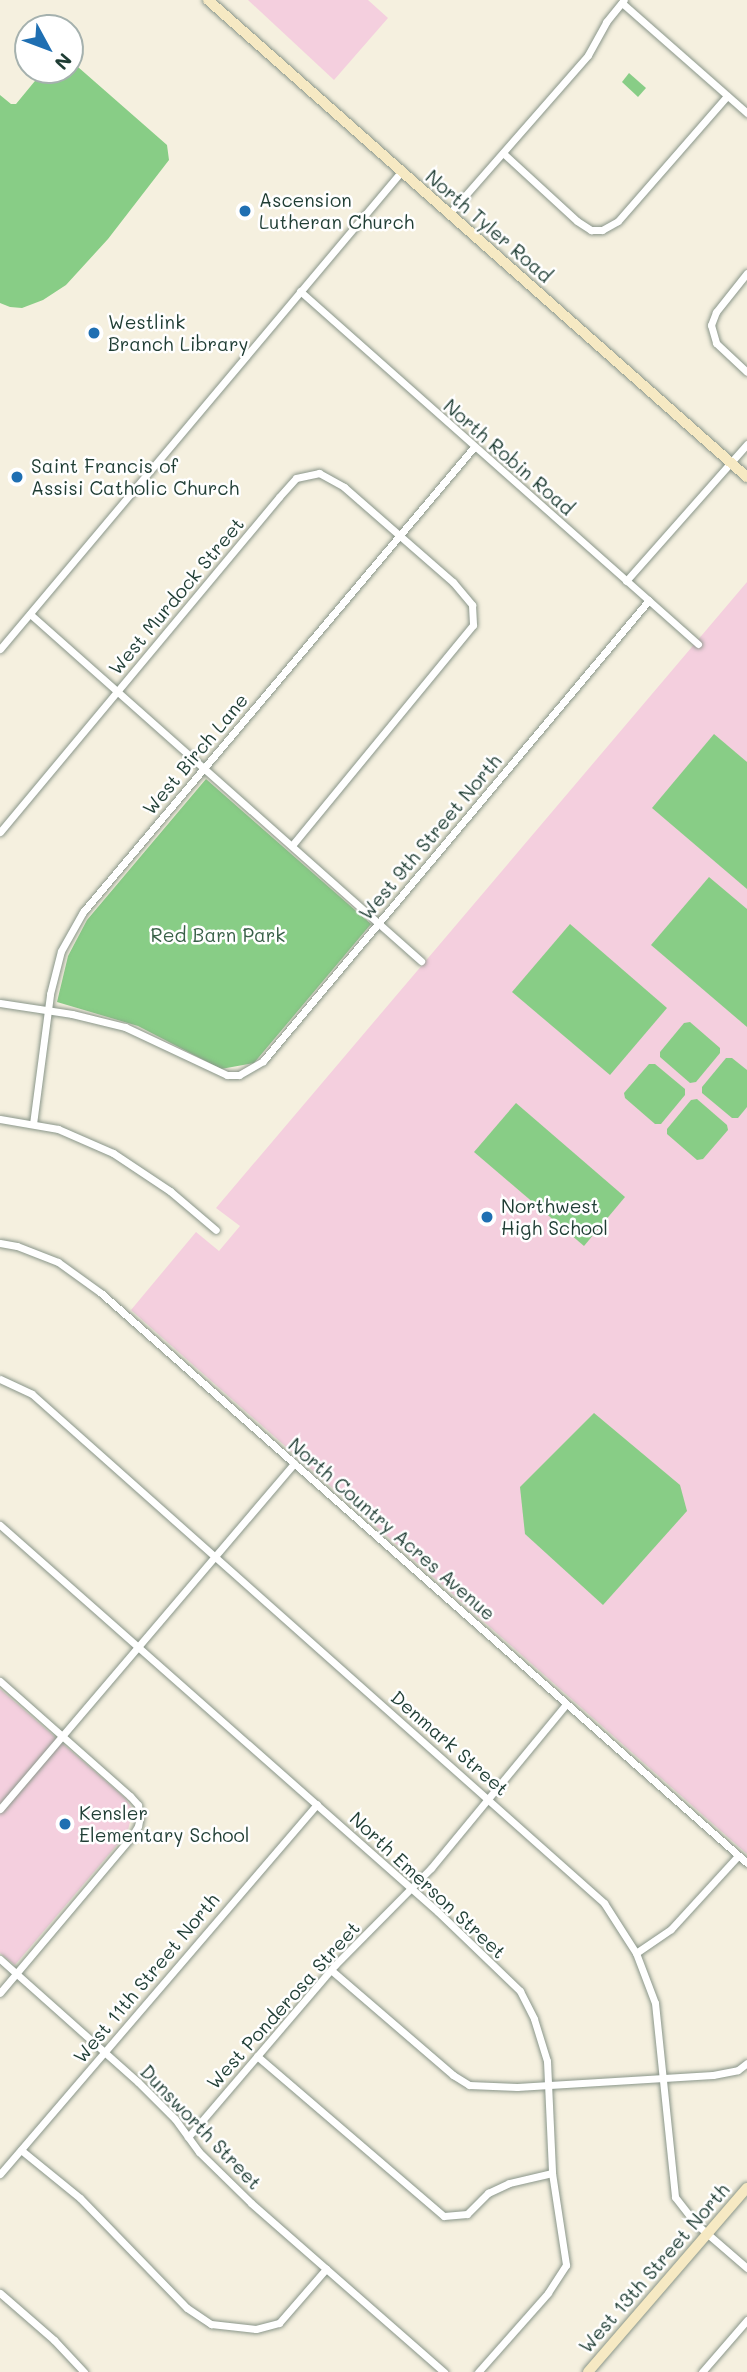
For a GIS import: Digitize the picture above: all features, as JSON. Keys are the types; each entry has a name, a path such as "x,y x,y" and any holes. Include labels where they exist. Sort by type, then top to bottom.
{"main road":[{"name":"North Tyler Road","path":"208,0 747,478"},
{"name":"West 13th Street North","path":"588,2372 747,2188"}],"street":[{"path":"449,214 587,55 606,22 623,1 747,113"},
{"path":"503,153 577,221 591,230 602,230 618,220 727,96"},
{"path":"0,649 401,172"},
{"path":"747,273 716,312 711,325 716,342 747,372"},
{"name":"North Robin Road","path":"300,291 698,644"},
{"path":"626,581 747,444"},
{"name":"West Birch Lane","path":"33,1124 48,1009 61,951 83,912 474,447"},
{"name":"West Murdock Street","path":"0,832 296,478 308,474 328,476 401,535 467,596 472,605 473,625 292,845"},
{"name":"West 9th Street North","path":"48,1009 125,1027 225,1074 239,1075 263,1061 649,600"},
{"path":"30,614 421,961"},
{"path":"0,1003 48,1009"},
{"path":"0,1119 58,1129 113,1153 170,1191 216,1230"},
{"name":"North Country Acres Avenue","path":"0,1243 38,1253 79,1276 747,1863"},
{"name":"Denmark Street","path":"0,1379 32,1394 592,1890 636,1953 655,2003 676,2197 686,2214 747,2268"},
{"path":"0,1809 294,1463"},
{"name":"North Emerson Street","path":"0,1525 412,1888 520,1991 541,2038 548,2084 552,2173 566,2265 548,2293 478,2372"},
{"path":"0,1681 138,1805 138,1826 0,1993"},
{"name":"West Ponderosa Street","path":"188,2137 331,1970 412,1888 566,1704"},
{"name":"West 11th Street North","path":"0,2174 317,1804"},
{"path":"636,1953 671,1928 738,1856"},
{"name":"Dunsworth Street","path":"0,1959 104,2051 175,2119 188,2137 251,2203 444,2372"},
{"path":"331,1970 453,2075 469,2085 485,2088 729,2073 747,2063"},
{"path":"257,2056 444,2216 467,2214 488,2193 509,2183 552,2173"},
{"path":"21,2150 80,2198 187,2308 211,2324 256,2329 279,2323 326,2269"},
{"path":"0,2293 54,2340 84,2372"},
{"path":"702,2372 747,2320"}],"shaded area":[{"path":"248,0 368,0 388,18 334,80"},
{"name":"Northwest High School","path":"747,582 747,1854 131,1310 196,1232 219,1251 240,1226 216,1208"},
{"name":"Kensler Elementary School","path":"0,1689 125,1798 133,1810 128,1830 122,1839 15,1965 0,1953"}],"green space":[{"path":"84,72 167,145 169,160 108,239 66,285 43,300 22,308 0,303 0,95 11,104 16,104 32,84 84,84"},
{"path":"629,73 646,88 638,97 622,82"},
{"path":"714,734 747,762 747,889 652,808"},
{"name":"Red Barn Park","path":"206,779 371,924 254,1063 221,1069 138,1026 57,1002 68,956 87,920"},
{"path":"709,877 747,909 747,1027 651,945"},
{"path":"570,924 667,1008 610,1075 512,992"},
{"path":"690,1022 720,1048 720,1053 696,1082 690,1083 660,1057 660,1052 684,1023"},
{"path":"726,1058 732,1058 747,1070 747,1107 738,1118 732,1118 702,1093 702,1087"},
{"path":"649,1064 655,1064 685,1089 685,1095 661,1124 655,1124 625,1098 624,1093"},
{"path":"697,1099 727,1125 728,1130 703,1159 697,1160 667,1134 667,1129 691,1100"},
{"path":"516,1103 625,1197 584,1246 474,1152"},
{"path":"594,1413 680,1485 687,1511 603,1605 525,1534 520,1487"}],"place":[{"name":"Ascension Lutheran Church","path":"245,211"},
{"name":"Westlink Branch Library","path":"94,333"},
{"name":"Saint Francis of Assisi Catholic Church","path":"17,477"},
{"name":"Northwest High School","path":"487,1217"},
{"name":"Kensler Elementary School","path":"65,1824"}]}
